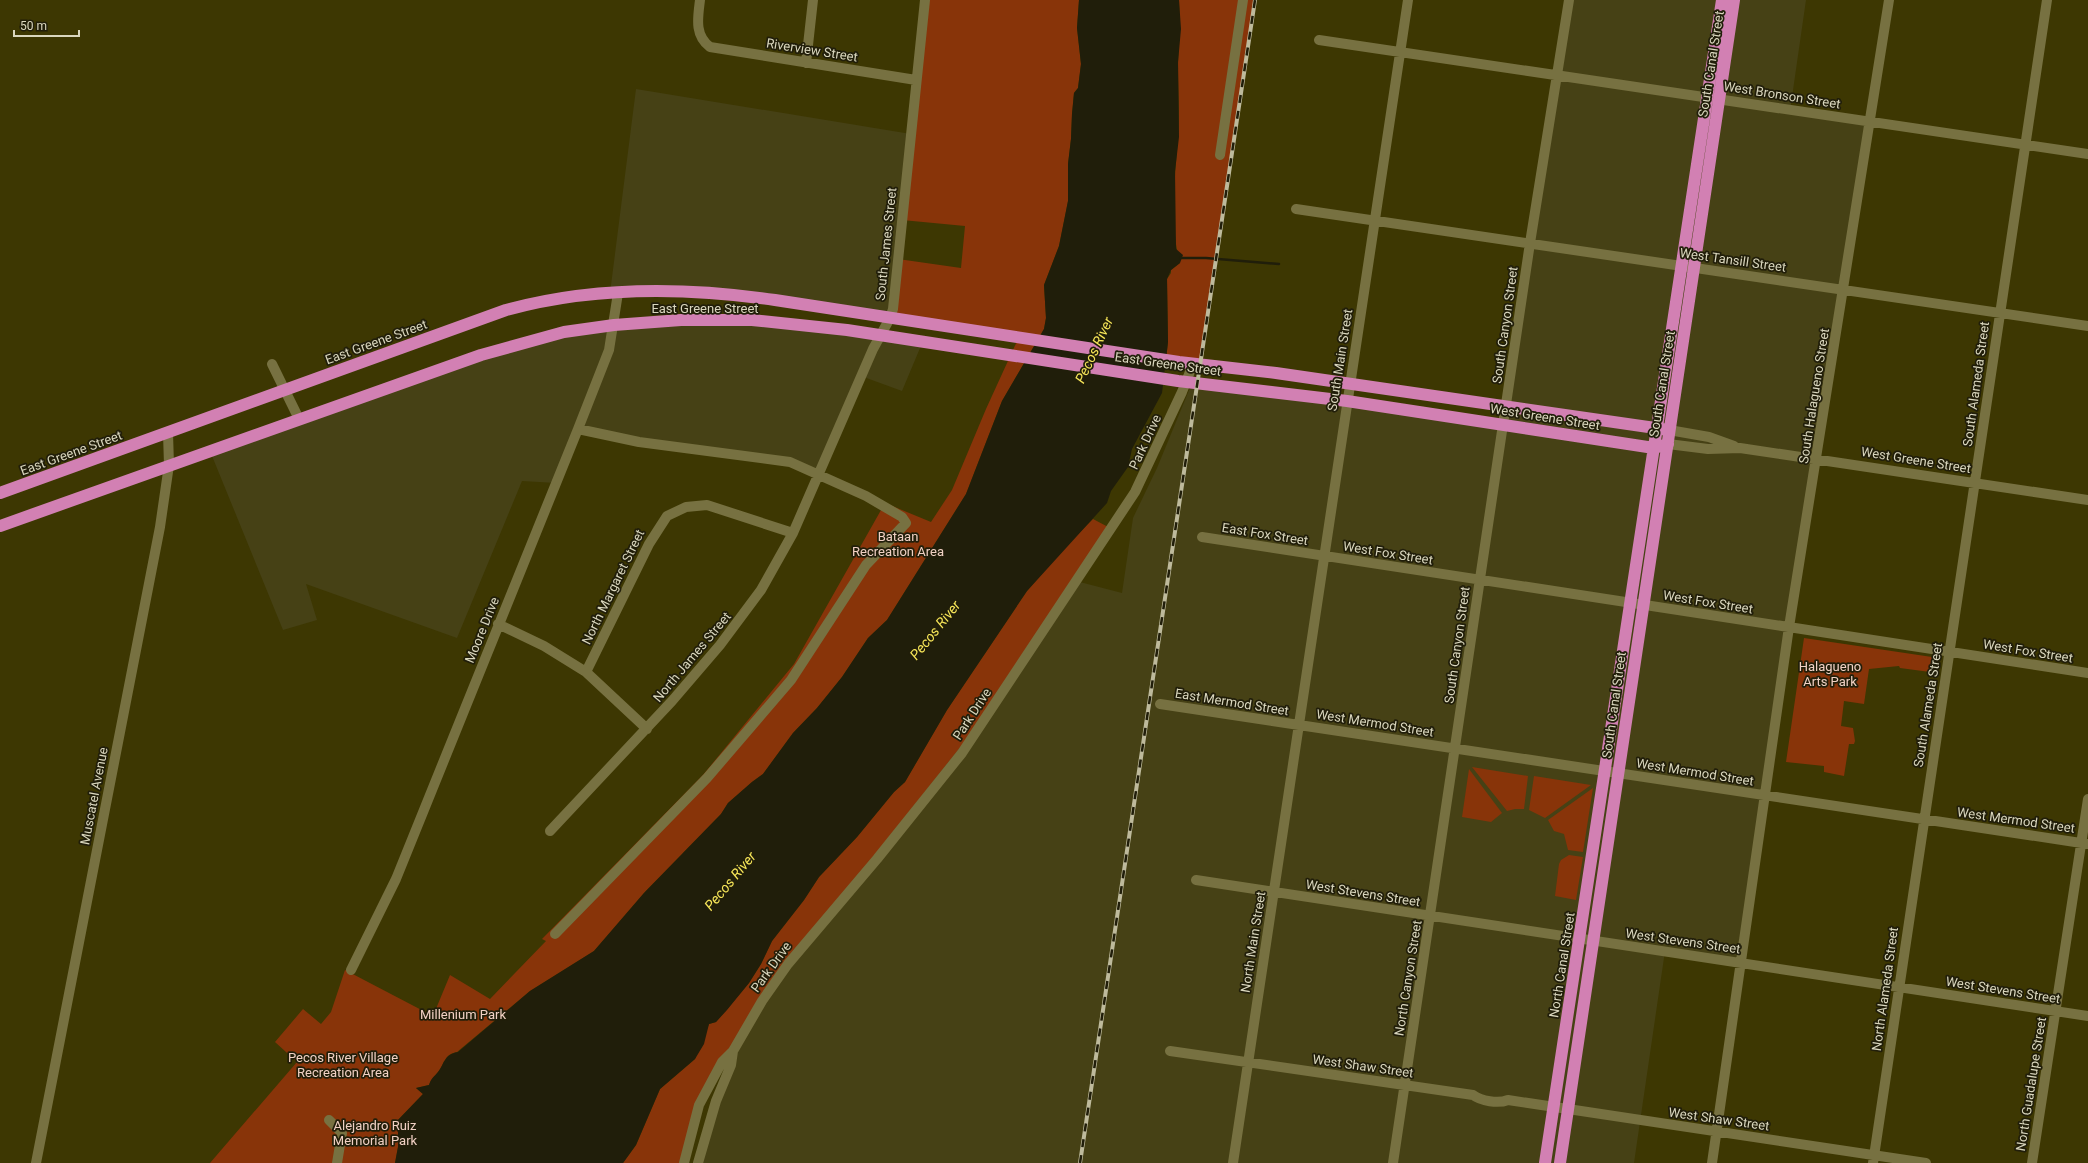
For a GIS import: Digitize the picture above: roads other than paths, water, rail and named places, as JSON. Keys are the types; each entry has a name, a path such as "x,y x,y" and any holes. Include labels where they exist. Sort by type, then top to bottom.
{"highway":[{"name":"South Canal Street","path":"1619,773 1694,267 1714,98 1722,0"},
{"name":"South Canal Street","path":"1606,771 1682,265 1734,0"},
{"name":"East Greene Street","path":"0,493 506,310 560,298 618,293 692,290 775,300 1170,361 1350,384"},
{"name":"East Greene Street","path":"771,322 775,300"},
{"name":"East Greene Street","path":"0,526 300,418 481,355 564,332 614,325 695,320 771,322 880,335 1186,382 1347,401"},
{"name":"West Greene Street","path":"1350,384 1669,430"},
{"name":"West Greene Street","path":"1347,401 1654,448 1668,444"},
{"name":"North Canal Street","path":"1546,1163 1579,939 1606,771"},
{"name":"North Canal Street","path":"1560,1163 1619,773"}],"street":[{"name":"Riverview Street","path":"700,0 698,26 704,43 710,47 916,80"},
{"path":"806,63 813,0"},
{"name":"South James Street","path":"819,475 880,335 890,318 893,305 925,0"},
{"path":"1220,155 1243,0"},
{"name":"South Main Street","path":"1299,725 1408,0"},
{"name":"South Canyon Street","path":"1456,749 1530,244 1569,0"},
{"name":"South Halagueno Street","path":"1712,1163 1789,627 1817,460 1889,0"},
{"name":"South Alameda Street","path":"1924,820 2047,0"},
{"name":"West Bronson Street","path":"1319,40 2088,154"},
{"name":"West Tansill Street","path":"1296,209 2088,326"},
{"name":"Moore Drive","path":"351,970 396,880 498,624 578,429 609,350 618,293"},
{"path":"272,364 300,418"},
{"name":"Park Drive","path":"684,1163 699,1105 722,1062 733,1051 762,1001 788,964 877,859 962,753 1062,599 1127,505 1147,469 1193,364"},
{"path":"555,934 654,834 712,772 791,680 866,564 905,526 906,521 884,506 790,462 639,442 578,429"},
{"name":"West Greene Street","path":"1669,430 1709,437 1740,448"},
{"name":"Muscatel Avenue","path":"36,1163 139,639 169,465 168,433"},
{"name":"West Greene Street","path":"1668,444 1708,449 1740,448 2088,500"},
{"name":"North James Street","path":"550,831 647,729 742,618 761,590 793,533 819,475"},
{"name":"North Margaret Street","path":"586,672 649,544 667,516 686,507 699,504 707,505 793,533"},
{"name":"East Fox Street","path":"1202,538 1324,556"},
{"name":"West Fox Street","path":"1324,556 2088,673"},
{"path":"498,624 544,646 586,672 647,729"},
{"name":"East Mermod Street","path":"1160,704 1299,725"},
{"name":"West Mermod Street","path":"1299,725 2085,844"},
{"name":"North Main Street","path":"1233,1163 1299,725"},
{"name":"North Canyon Street","path":"1392,1163 1456,749"},
{"name":"North Guadalupe Street","path":"2032,1163 2055,1011 2085,844 2088,799"},
{"name":"North Alameda Street","path":"1873,1159 1924,820"},
{"name":"West Stevens Street","path":"1196,880 1430,917 2088,1016"},
{"name":"Park Drive","path":"698,1163 716,1101 731,1065 733,1051"},
{"name":"West Shaw Street","path":"1170,1051 1473,1095 1479,1092 1503,1096 1508,1100 1716,1132 1873,1159 1926,1163"},
{"path":"329,1120 342,1133 338,1163"}],"water":[{"name":"Pecos River","path":"1079,0 1179,0 1181,29 1178,62 1179,137 1175,171 1176,249 1183,255 1180,263 1171,270 1167,279 1168,342 1162,393 1132,449 1128,467 1111,491 1107,503 1027,591 947,710 905,782 894,792 857,837 819,877 804,900 772,941 761,964 749,983 716,1022 709,1024 704,1044 695,1059 660,1089 636,1145 623,1163 395,1163 398,1147 398,1120 423,1094 416,1088 429,1085 447,1057 458,1052 530,991 594,951 644,893 721,814 728,803 763,774 793,733 817,708 842,677 868,638 887,620 966,494 1002,401 1044,329 1046,318 1044,285 1059,246 1068,201 1068,164 1072,114 1074,93 1078,88 1081,64 1077,28"}],"waterway":[{"path":"1180,258 1206,258 1279,264"}],"railway":[{"path":"1080,1163 1255,0"}],"park label":[{"name":"Bataan Recreation Area","path":"898,544"},
{"name":"Halagueno Arts Park","path":"1830,674"},
{"name":"Millenium Park","path":"463,1014"},
{"name":"Pecos River Village Recreation Area","path":"343,1064"},
{"name":"Alejandro Ruiz Memorial Park","path":"375,1132"}]}
